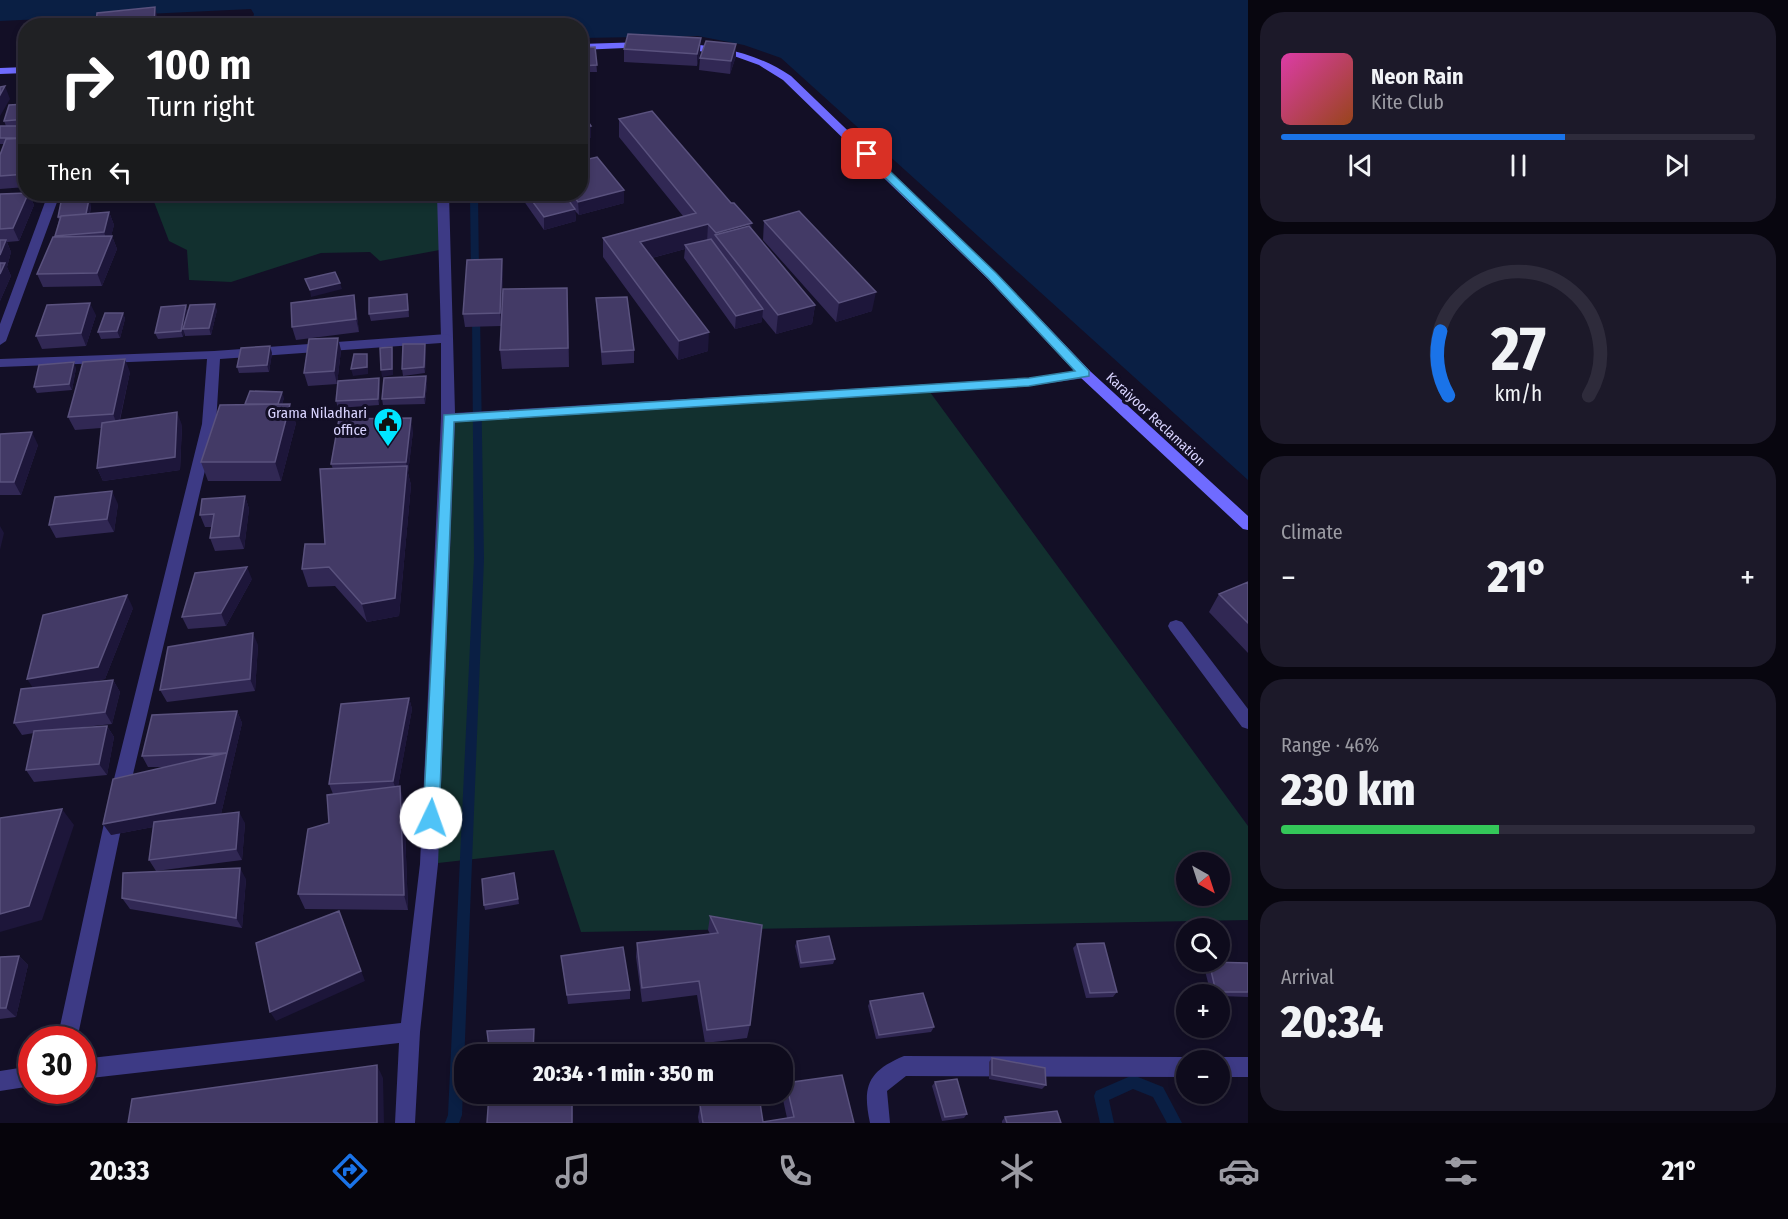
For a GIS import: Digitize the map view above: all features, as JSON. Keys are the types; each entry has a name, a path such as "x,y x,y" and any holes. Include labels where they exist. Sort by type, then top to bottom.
{"main road":[{"name":"Karaiyoor Reclamation","path":"588,47 667,45 733,52 772,67 787,78 992,276 1084,374 1248,525"},
{"path":"0,71 18,70"}],"street":[{"path":"0,341 51,201"},
{"path":"405,1123 410,1032 429,864 448,418 443,201"},
{"path":"0,363 214,355 447,338"},
{"path":"70,1026 120,791 208,424 214,355"},
{"path":"448,418 1029,382 1084,374"},
{"path":"1176,626 1248,722"},
{"path":"96,1067 410,1032"},
{"path":"880,1123 874,1097 883,1078 904,1066 1176,1066"},
{"path":"1230,1066 1248,1067"},
{"path":"0,1081 18,1078"}],"green space":[{"path":"154,201 443,201 445,249 380,261 370,252 321,253 231,282 189,280 187,250 169,241"},
{"path":"927,388 1248,826 1248,920 1176,918 1176,921 581,932 554,850 429,864 448,418"}],"water":[{"path":"0,0 1248,0 1248,480 781,58 744,45 698,36 588,38 588,18 253,18 254,14 251,9 18,18 18,20 0,21"}],"building":[{"path":"155,7 154,18 97,18 97,13"},
{"path":"628,34 701,38 697,54 624,49"},
{"path":"706,41 736,44 731,61 700,58"},
{"path":"588,47 595,47 597,65 588,66"},
{"path":"18,104 18,120 4,121 9,105"},
{"path":"652,111 731,203 734,203 752,223 716,233 708,224 640,242 709,332 679,341 603,238 696,213 619,119"},
{"path":"0,126 18,126 18,138 0,138"},
{"path":"18,138 18,175 0,176 0,155 6,139"},
{"path":"597,157 624,190 588,199 588,159"},
{"path":"18,193 18,201 25,201 13,228 0,229 0,194"},
{"path":"89,201 86,214 58,217 61,202"},
{"path":"532,201 569,201 575,209 544,217"},
{"path":"799,211 876,292 839,303 764,221"},
{"path":"109,212 104,232 55,236 61,216"},
{"path":"749,226 815,305 778,315 715,235"},
{"path":"112,236 97,273 37,274 53,237"},
{"path":"711,239 763,309 736,316 685,245"},
{"path":"0,240 6,240 0,255"},
{"path":"502,259 500,313 463,314 467,260"},
{"path":"0,263 5,263 0,274"},
{"path":"335,272 340,283 310,290 305,279"},
{"path":"567,288 568,348 500,350 503,289"},
{"path":"407,294 408,310 369,314 369,298"},
{"path":"354,295 356,319 292,327 291,303"},
{"path":"627,297 634,350 602,352 596,298"},
{"path":"90,303 81,333 36,336 47,305"},
{"path":"215,304 209,328 183,329 190,305"},
{"path":"186,305 181,331 155,333 161,307"},
{"path":"105,313 123,313 117,331 98,332"},
{"path":"338,338 334,371 304,373 309,339"},
{"path":"403,344 425,344 424,367 402,369"},
{"path":"270,346 267,365 237,367 241,348"},
{"path":"392,347 392,369 381,370 380,348"},
{"path":"354,354 367,354 367,367 351,369"},
{"path":"125,359 113,414 68,417 83,362"},
{"path":"74,362 69,384 34,387 39,365"},
{"path":"426,376 424,397 382,399 384,378"},
{"path":"379,378 378,399 336,401 338,381"},
{"path":"250,391 282,392 278,404 245,404"},
{"path":"290,404 275,462 201,462 220,405"},
{"path":"177,412 175,457 97,468 102,423"},
{"path":"411,418 406,462 331,464 339,419"},
{"path":"32,432 14,482 0,482 0,434"},
{"path":"407,466 395,598 362,604 329,567 302,569 305,544 325,544 320,469"},
{"path":"112,491 107,519 49,525 55,497"},
{"path":"245,496 239,536 210,538 214,514 200,515 202,499"},
{"path":"247,567 221,613 182,617 195,573"},
{"path":"1248,582 1248,623 1219,594"},
{"path":"127,595 98,667 27,679 43,615"},
{"path":"253,633 250,679 160,690 168,647"},
{"path":"113,680 105,712 14,723 21,689"},
{"path":"409,698 393,781 329,784 341,704"},
{"path":"237,711 215,803 103,824 113,779 226,753 142,756 152,715"},
{"path":"107,726 99,764 26,770 34,731"},
{"path":"400,786 404,895 298,894 308,829 329,823 327,795"},
{"path":"62,809 29,906 0,914 0,818"},
{"path":"239,812 236,849 149,860 154,822"},
{"path":"240,868 236,918 122,898 123,873"},
{"path":"514,873 518,899 484,905 482,879"},
{"path":"339,911 361,971 270,1012 256,943"},
{"path":"710,916 762,925 750,1025 707,1030 699,981 642,988 637,943 718,933"},
{"path":"829,936 835,959 801,963 797,941"},
{"path":"1104,943 1117,992 1090,993 1077,944"},
{"path":"623,947 630,990 567,995 561,956"},
{"path":"19,956 6,1008 0,1008 0,957"},
{"path":"1230,963 1248,963 1248,992 1230,992 1230,984 1214,984 1211,972 1230,972"},
{"path":"923,993 934,1027 879,1035 870,1001"},
{"path":"534,1029 533,1044 489,1044 487,1031"},
{"path":"992,1058 1045,1068 1046,1085 992,1075"},
{"path":"377,1065 377,1123 128,1123 132,1099"},
{"path":"842,1075 854,1123 703,1123 700,1105 707,1104 760,1104 763,1122 794,1117 791,1104 793,1104 793,1082"},
{"path":"957,1079 967,1114 945,1117 935,1082"},
{"path":"488,1104 572,1104 572,1123 487,1123"},
{"path":"1057,1111 1061,1123 1007,1123 1005,1117"}],"waterway":[{"path":"474,201 475,272"},
{"path":"452,1123 455,1115 479,559 476,314"},
{"path":"1107,1123 1101,1096 1133,1082 1158,1092 1175,1123"}],"place":[{"name":"Grama Niladhari office","path":"388,448"}],"route":[{"path":"431,818 448,418 1029,382 1084,374 992,276 867,154"}]}
